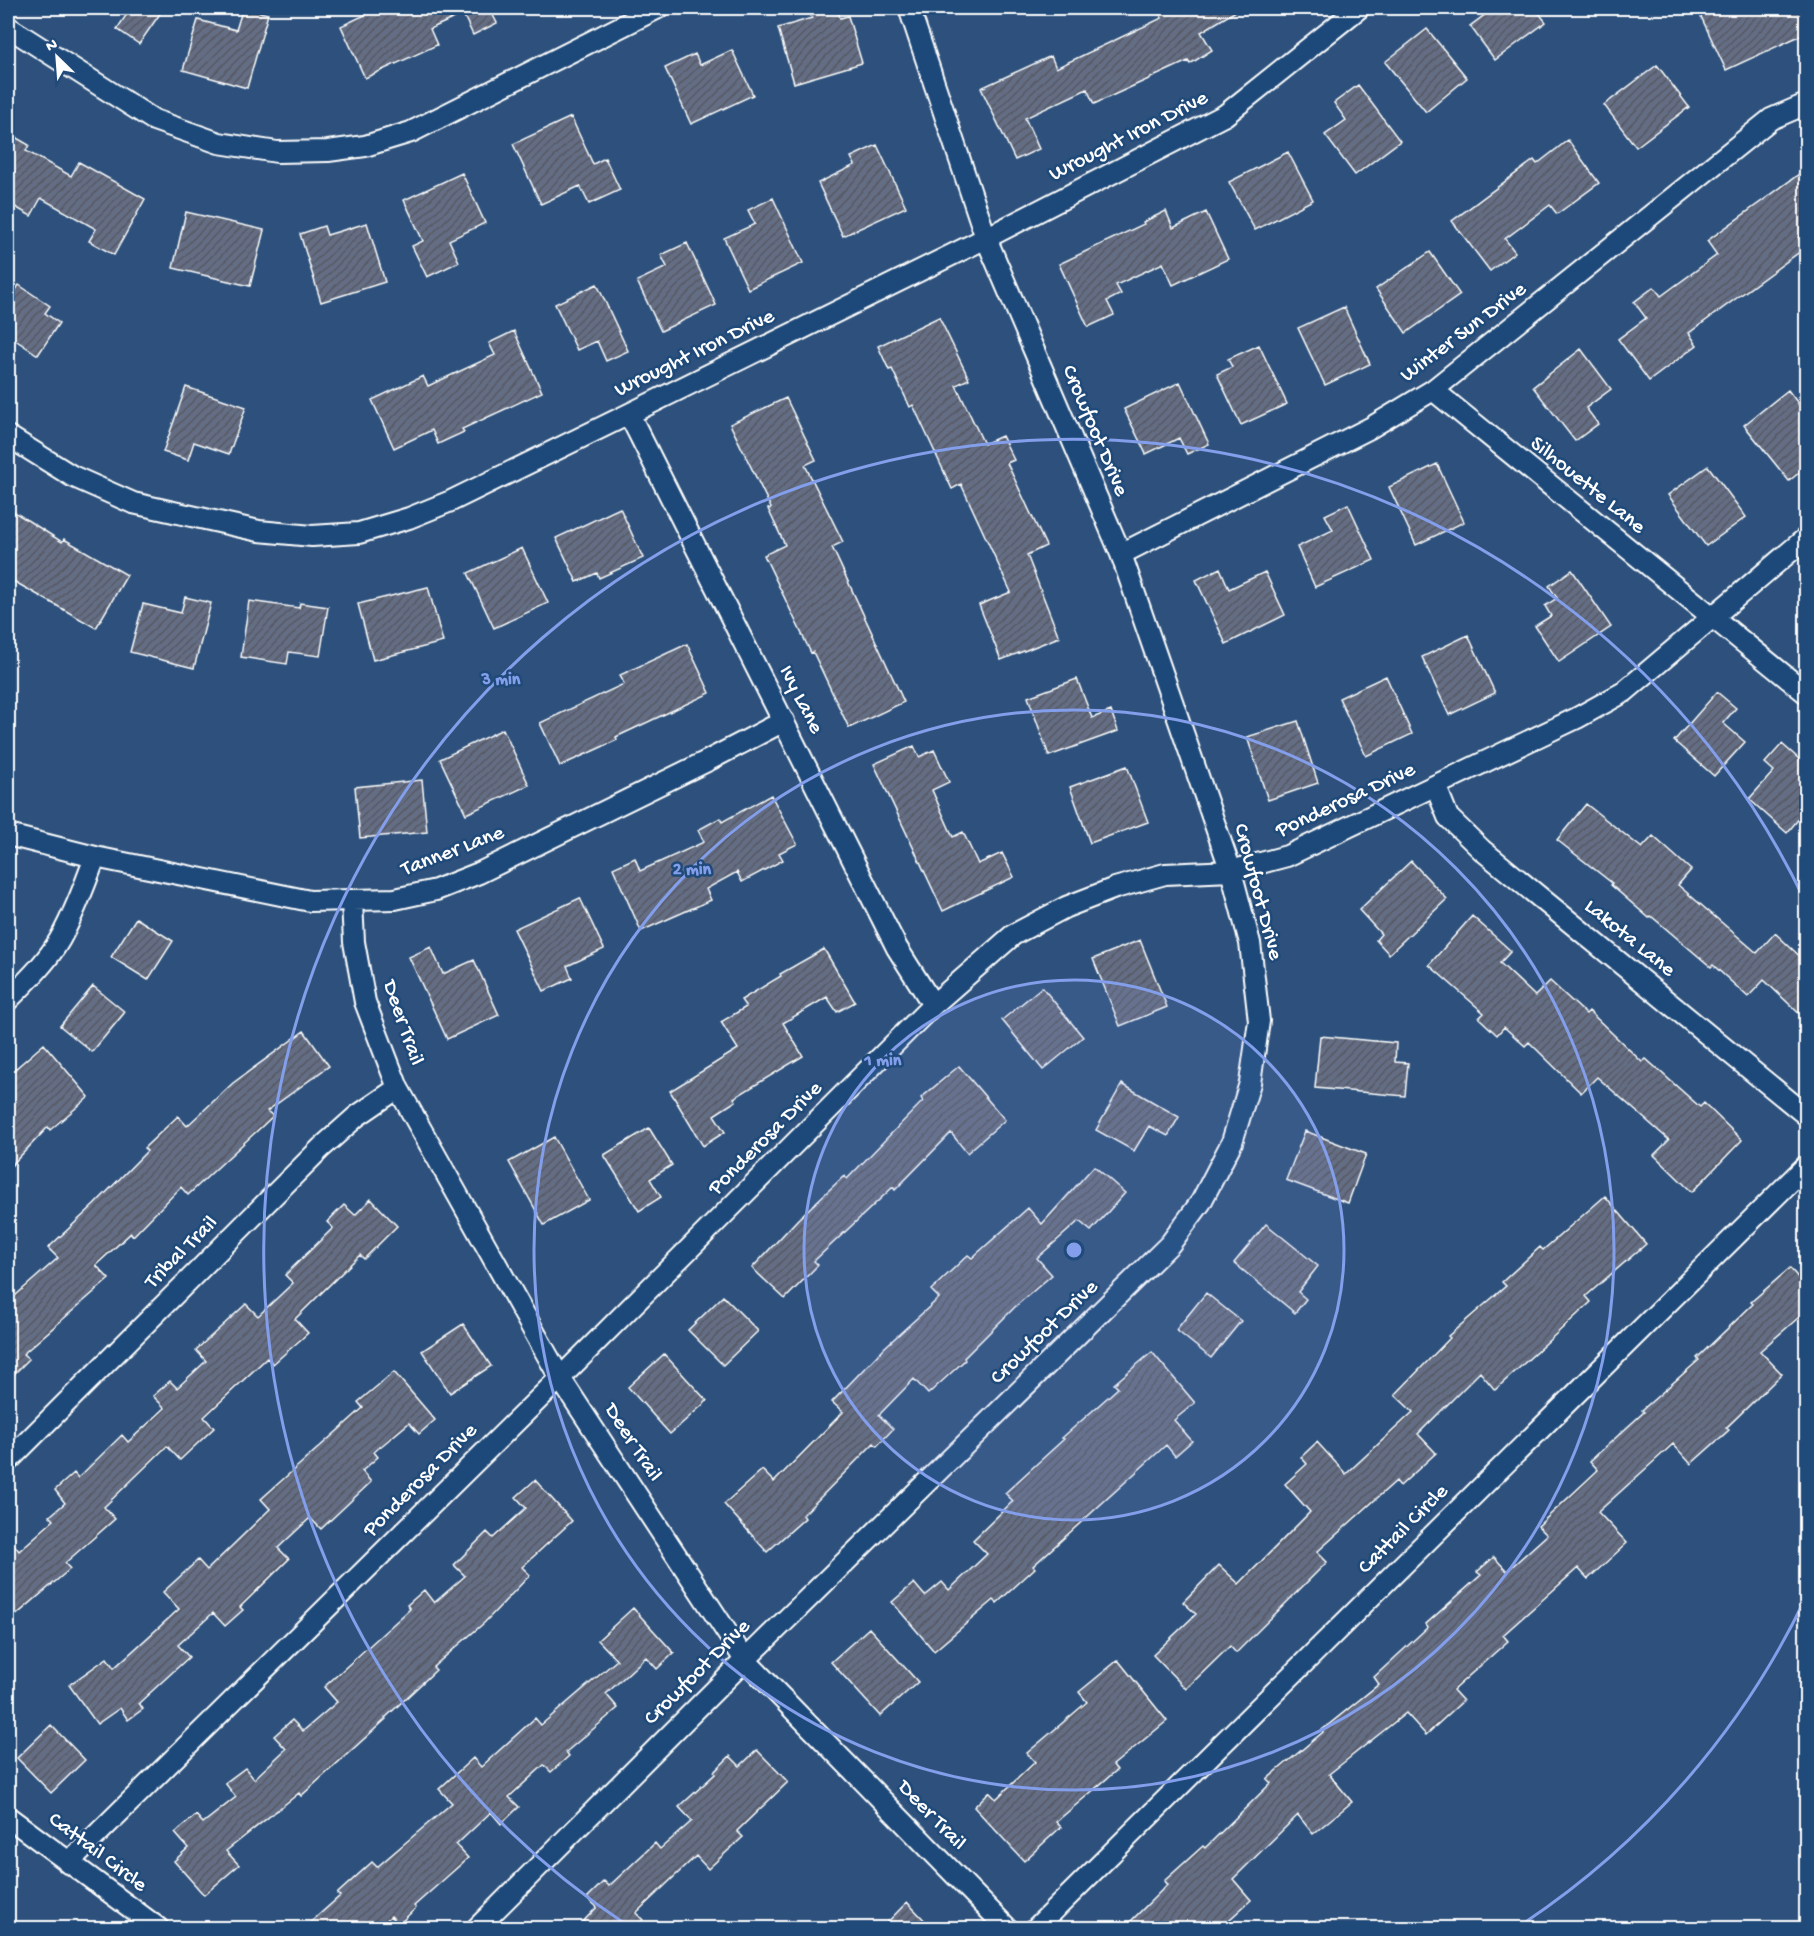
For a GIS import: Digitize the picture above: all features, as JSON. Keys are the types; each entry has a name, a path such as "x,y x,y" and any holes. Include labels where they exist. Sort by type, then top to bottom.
{"street":[{"path":"8,27 154,120 219,143 276,152 328,151 365,146 411,132 658,8"},
{"name":"Crowfoot Drive","path":"477,1929 745,1660 1170,1244 1201,1202 1232,1142 1250,1083 1259,1021 1250,943 1231,871 1120,554 986,238 909,8"},
{"name":"Wrought Iron Drive","path":"8,436 72,476 133,504 259,531 312,536 359,533 409,518 451,501 986,238 1225,115 1359,8"},
{"name":"Winter Sun Drive","path":"1120,554 1370,429 1433,390 1772,119 1806,104"},
{"name":"Silhouette Lane","path":"1433,390 1806,693"},
{"name":"Ivy Lane","path":"629,414 897,948 933,1005"},
{"name":"Ponderosa Drive","path":"68,1863 560,1378 933,1005 1013,935 1066,907 1115,888 1165,874 1231,871 1287,856 1577,718 1624,692 1806,538"},
{"name":"Tanner Lane","path":"8,835 95,857 310,901 395,899 436,890 478,873 784,721"},
{"name":"Lakota Lane","path":"1436,787 1448,817 1482,850 1806,1115"},
{"path":"8,1000 28,980 59,941 95,857"},
{"name":"Deer Trail","path":"352,901 354,942 365,1002 398,1088 560,1378 745,1660 1007,1929"},
{"name":"Tribal Trail","path":"8,1461 321,1149 357,1116 398,1088"},
{"name":"Cattail Circle","path":"1036,1929 1806,1166"},
{"name":"Cattail Circle","path":"8,1817 158,1929"}],"building":[{"path":"131,8 164,8 139,44 117,29"},
{"path":"243,8 268,14 247,88 183,70 198,20 236,30"},
{"path":"380,8 489,8 497,23 473,35 463,14 430,29 437,45 365,78 341,26"},
{"path":"808,8 837,8 840,18 848,16 862,63 794,83 778,28 812,18"},
{"path":"1156,8 1241,8 1201,32 1212,50 1190,64 1188,61 1094,104 1087,89 1025,118 1039,149 1015,160 981,88 1051,56 1056,68 1162,18"},
{"path":"1494,8 1535,8 1546,22 1495,60 1470,26"},
{"path":"1697,8 1806,8 1806,33 1726,70"},
{"path":"1427,29 1467,78 1426,112 1385,62"},
{"path":"732,50 753,95 691,124 665,68 695,54 700,65"},
{"path":"1657,65 1689,107 1636,147 1604,105"},
{"path":"1358,85 1400,141 1355,175 1325,135 1346,120 1334,103"},
{"path":"571,117 593,164 605,158 620,190 589,204 580,186 541,204 513,144"},
{"path":"8,133 29,145 26,151 71,176 79,162 145,199 114,255 89,241 96,229 41,198 31,216 8,203"},
{"path":"1568,140 1599,183 1557,214 1550,205 1505,239 1515,252 1490,271 1452,221 1534,160 1537,164"},
{"path":"877,145 906,207 843,236 818,183 855,165 851,157"},
{"path":"1288,152 1313,200 1255,230 1229,182"},
{"path":"1806,169 1806,231 1798,237 1805,248 1689,333 1697,345 1649,381 1618,339 1646,318 1634,302 1654,287 1661,296 1717,255 1707,241"},
{"path":"462,173 485,223 449,240 459,262 427,277 412,246 423,241 404,200"},
{"path":"773,198 803,263 748,289 724,238 755,224 748,210"},
{"path":"1166,211 1173,228 1206,212 1228,259 1173,285 1163,263 1116,285 1121,294 1107,301 1114,315 1088,327 1059,264 1144,224 1143,222"},
{"path":"186,212 264,230 250,286 173,268"},
{"path":"367,223 385,282 321,302 300,234 324,226 327,235"},
{"path":"687,243 716,305 661,331 637,281 667,267 661,255"},
{"path":"1430,252 1460,295 1406,333 1376,289"},
{"path":"597,284 628,351 606,361 597,341 577,350 555,304"},
{"path":"19,285 50,306 45,313 59,323 38,355 8,335 8,302"},
{"path":"1344,307 1370,364 1325,385 1298,328"},
{"path":"939,317 969,379 956,385 984,444 1002,436 1014,460 1007,463 1046,546 1027,555 1059,637 1001,660 979,605 1011,592 961,484 952,489 913,405 910,407 878,346"},
{"path":"514,331 542,392 462,429 464,432 438,444 432,430 394,448 372,400 423,376 428,386 495,355 489,343"},
{"path":"1259,345 1287,404 1241,425 1217,374 1232,367 1228,359"},
{"path":"1581,349 1611,389 1586,408 1598,424 1575,441 1533,387"},
{"path":"1180,382 1209,444 1187,454 1179,438 1146,454 1124,409"},
{"path":"186,387 246,407 229,454 194,442 188,460 163,452"},
{"path":"1788,390 1806,414 1806,467 1789,481 1744,425"},
{"path":"786,398 816,460 805,465 843,542 832,547 904,702 849,728 764,555 785,545 768,509 771,508 730,424"},
{"path":"1437,464 1464,522 1416,545 1389,487"},
{"path":"1708,466 1746,517 1706,546 1668,495"},
{"path":"1348,504 1374,560 1315,587 1297,547 1333,530 1325,515"},
{"path":"8,508 62,542 64,539 127,575 96,628 8,578"},
{"path":"620,508 643,558 599,578 597,573 577,582 556,538"},
{"path":"522,548 548,603 494,628 468,573"},
{"path":"1220,568 1229,589 1265,572 1285,615 1226,644 1196,580"},
{"path":"1572,570 1611,627 1559,662 1535,626 1551,616 1545,606 1557,598 1549,586"},
{"path":"428,587 443,642 373,660 358,604"},
{"path":"185,597 211,603 194,668 130,652 143,604 181,613"},
{"path":"249,601 299,608 300,603 328,607 320,656 289,652 287,664 241,657"},
{"path":"1468,635 1495,693 1449,715 1422,657"},
{"path":"687,644 710,693 560,766 540,723 624,684 620,675"},
{"path":"1386,676 1412,734 1366,756 1339,698"},
{"path":"1077,679 1092,718 1111,711 1118,731 1049,756 1028,697"},
{"path":"1717,692 1736,708 1723,723 1745,742 1714,776 1674,741"},
{"path":"1298,721 1318,783 1268,800 1247,737"},
{"path":"503,729 529,785 466,814 440,759"},
{"path":"1782,744 1806,765 1806,810 1787,833 1749,799 1774,771 1765,763"},
{"path":"914,746 919,757 934,750 949,782 932,790 953,837 963,832 978,864 1002,853 1014,877 943,911 874,764"},
{"path":"1127,766 1148,822 1090,843 1070,787"},
{"path":"422,780 427,832 360,838 355,787"},
{"path":"771,795 797,844 779,853 783,860 742,882 737,872 706,889 711,900 641,931 613,868 635,858 640,871 704,842 698,830 720,818 722,822"},
{"path":"1586,804 1642,848 1653,836 1691,870 1678,885 1757,953 1775,933 1806,962 1806,1020 1764,980 1748,997 1713,965 1711,967 1651,916 1649,918 1611,885 1612,883 1557,840"},
{"path":"1411,861 1447,899 1389,954 1376,940 1381,934 1359,910"},
{"path":"580,898 604,949 567,966 572,978 544,991 514,929"},
{"path":"1472,916 1511,951 1500,963 1535,996 1550,981 1586,1014 1589,1011 1642,1062 1646,1059 1700,1107 1704,1103 1742,1140 1692,1192 1654,1155 1669,1140 1597,1077 1581,1093 1529,1042 1525,1046 1504,1027 1497,1035 1479,1018 1484,1013 1429,965"},
{"path":"136,918 173,941 148,980 111,957"},
{"path":"1140,940 1167,1007 1120,1026 1093,959"},
{"path":"431,947 443,974 474,960 499,1015 447,1039 409,957"},
{"path":"824,949 855,1002 837,1012 827,997 783,1023 803,1056 734,1098 736,1101 714,1115 725,1132 703,1146 670,1091 738,1049 721,1022 746,1007 741,1000"},
{"path":"93,986 125,1012 92,1052 60,1026"},
{"path":"1042,987 1083,1037 1043,1070 1002,1020"},
{"path":"304,1031 329,1066 267,1111 273,1116 188,1195 181,1187 133,1236 131,1233 96,1265 109,1279 23,1354 29,1359 8,1380 8,1302 58,1258 48,1248 94,1205 147,1151 144,1148 178,1116 187,1126 233,1083"},
{"path":"1320,1036 1396,1043 1395,1062 1408,1063 1405,1096 1315,1088"},
{"path":"44,1044 89,1097 50,1130 48,1127 8,1169 8,1075"},
{"path":"959,1066 1005,1120 967,1153 951,1133 895,1190 893,1187 814,1261 818,1265 785,1299 752,1268 798,1219 844,1176 847,1179 923,1101 921,1098"},
{"path":"1122,1084 1179,1117 1168,1136 1149,1126 1134,1151 1096,1130"},
{"path":"649,1128 672,1165 650,1179 661,1197 639,1211 604,1155"},
{"path":"1305,1131 1366,1154 1348,1203 1286,1180"},
{"path":"554,1137 589,1200 544,1225 509,1162"},
{"path":"1094,1166 1125,1193 1091,1231 1079,1221 1037,1258 1052,1275 1017,1305 964,1358 965,1360 928,1394 914,1379 879,1415 893,1429 877,1446 874,1443 803,1515 805,1518 767,1552 724,1504 762,1470 774,1482 843,1412 832,1402 885,1347 939,1298 931,1290 968,1255 972,1258 1028,1208 1042,1224"},
{"path":"1605,1196 1646,1244 1586,1296 1591,1302 1495,1390 1480,1372 1418,1434 1436,1453 1400,1486 1396,1481 1317,1552 1327,1562 1236,1653 1230,1646 1186,1689 1153,1655 1196,1614 1183,1602 1219,1565 1239,1584 1310,1512 1285,1484 1307,1464 1301,1457 1317,1442 1346,1474 1413,1412 1395,1395 1450,1338 1448,1336 1506,1286 1502,1282 1540,1247 1543,1250"},
{"path":"371,1199 397,1226 364,1259 360,1255 295,1319 308,1333 273,1364 267,1358 204,1417 214,1428 180,1460 167,1446 104,1507 115,1519 65,1563 70,1569 8,1622 8,1537 19,1551 54,1520 50,1516 65,1503 55,1490 74,1473 78,1478 122,1435 128,1442 165,1408 153,1396 170,1381 177,1388 206,1361 196,1350 246,1304 258,1316 293,1283 285,1275 333,1228 327,1222 344,1205 355,1215"},
{"path":"1266,1224 1318,1266 1298,1292 1306,1299 1295,1313 1234,1263"},
{"path":"1790,1268 1806,1287 1806,1311 1760,1351 1782,1374 1726,1428 1729,1430 1691,1464 1673,1444 1598,1512 1627,1543 1588,1579 1578,1568 1503,1635 1508,1641 1453,1690 1463,1701 1426,1735 1406,1713 1329,1774 1352,1802 1313,1834 1298,1815 1233,1879 1251,1900 1219,1929 1123,1929 1167,1885 1164,1881 1203,1846 1205,1848 1271,1783 1267,1779 1379,1684 1374,1677 1428,1627 1426,1624 1481,1575 1477,1572 1494,1557 1507,1571 1547,1535 1538,1526 1598,1470 1590,1461 1644,1412 1642,1410 1699,1360 1697,1358 1753,1304 1751,1302"},
{"path":"1206,1293 1241,1321 1211,1358 1176,1330"},
{"path":"723,1296 758,1331 723,1365 688,1330"},
{"path":"463,1324 491,1366 450,1393 422,1351"},
{"path":"1152,1352 1195,1403 1174,1420 1192,1441 1175,1456 1166,1445 1033,1566 1035,1568 997,1603 994,1600 934,1651 892,1602 914,1583 925,1596 942,1582 949,1590 987,1554 973,1540 1013,1501 1005,1493 1118,1388 1114,1384"},
{"path":"664,1354 707,1401 670,1434 628,1387"},
{"path":"394,1372 435,1420 419,1434 409,1423 374,1452 378,1457 362,1471 371,1482 321,1529 310,1518 278,1548 289,1559 240,1607 243,1610 225,1626 213,1613 178,1645 189,1657 139,1703 143,1709 128,1720 120,1708 97,1724 69,1685 107,1658 114,1668 179,1609 163,1592 198,1560 207,1570 270,1509 261,1499 363,1408 358,1402"},
{"path":"535,1480 572,1521 522,1567 530,1575 484,1623 433,1667 436,1670 386,1719 301,1796 299,1793 226,1851 239,1865 204,1895 174,1861 188,1848 175,1833 196,1815 203,1823 236,1797 225,1783 245,1768 254,1779 286,1749 274,1736 292,1720 303,1731 337,1702 324,1687 410,1609 407,1605 424,1590 434,1603 465,1576 454,1565 487,1532 493,1538 526,1508 516,1497"},
{"path":"633,1608 674,1653 657,1669 646,1657 606,1694 618,1708 566,1752 569,1756 551,1772 544,1765 509,1797 519,1807 501,1824 491,1812 456,1845 468,1858 414,1906 416,1908 399,1924 391,1916 377,1929 303,1929 340,1896 337,1894 372,1862 377,1867 452,1803 439,1789 473,1758 481,1767 535,1718 541,1725 617,1660 598,1640"},
{"path":"869,1628 918,1682 880,1716 831,1662"},
{"path":"1118,1660 1167,1721 1113,1765 1117,1770 1056,1822 1061,1827 1024,1861 974,1807 989,1792 996,1799 1035,1762 1027,1753 1087,1702 1079,1692"},
{"path":"51,1725 85,1760 51,1793 17,1758"},
{"path":"757,1750 788,1782 737,1831 743,1837 708,1869 696,1856 636,1913 643,1920 634,1929 576,1929 597,1907 587,1898 604,1881 609,1886 655,1843 660,1849 692,1821 679,1807 715,1774 714,1772 730,1756 740,1766"},
{"path":"907,1902 933,1929 881,1929"}]}
